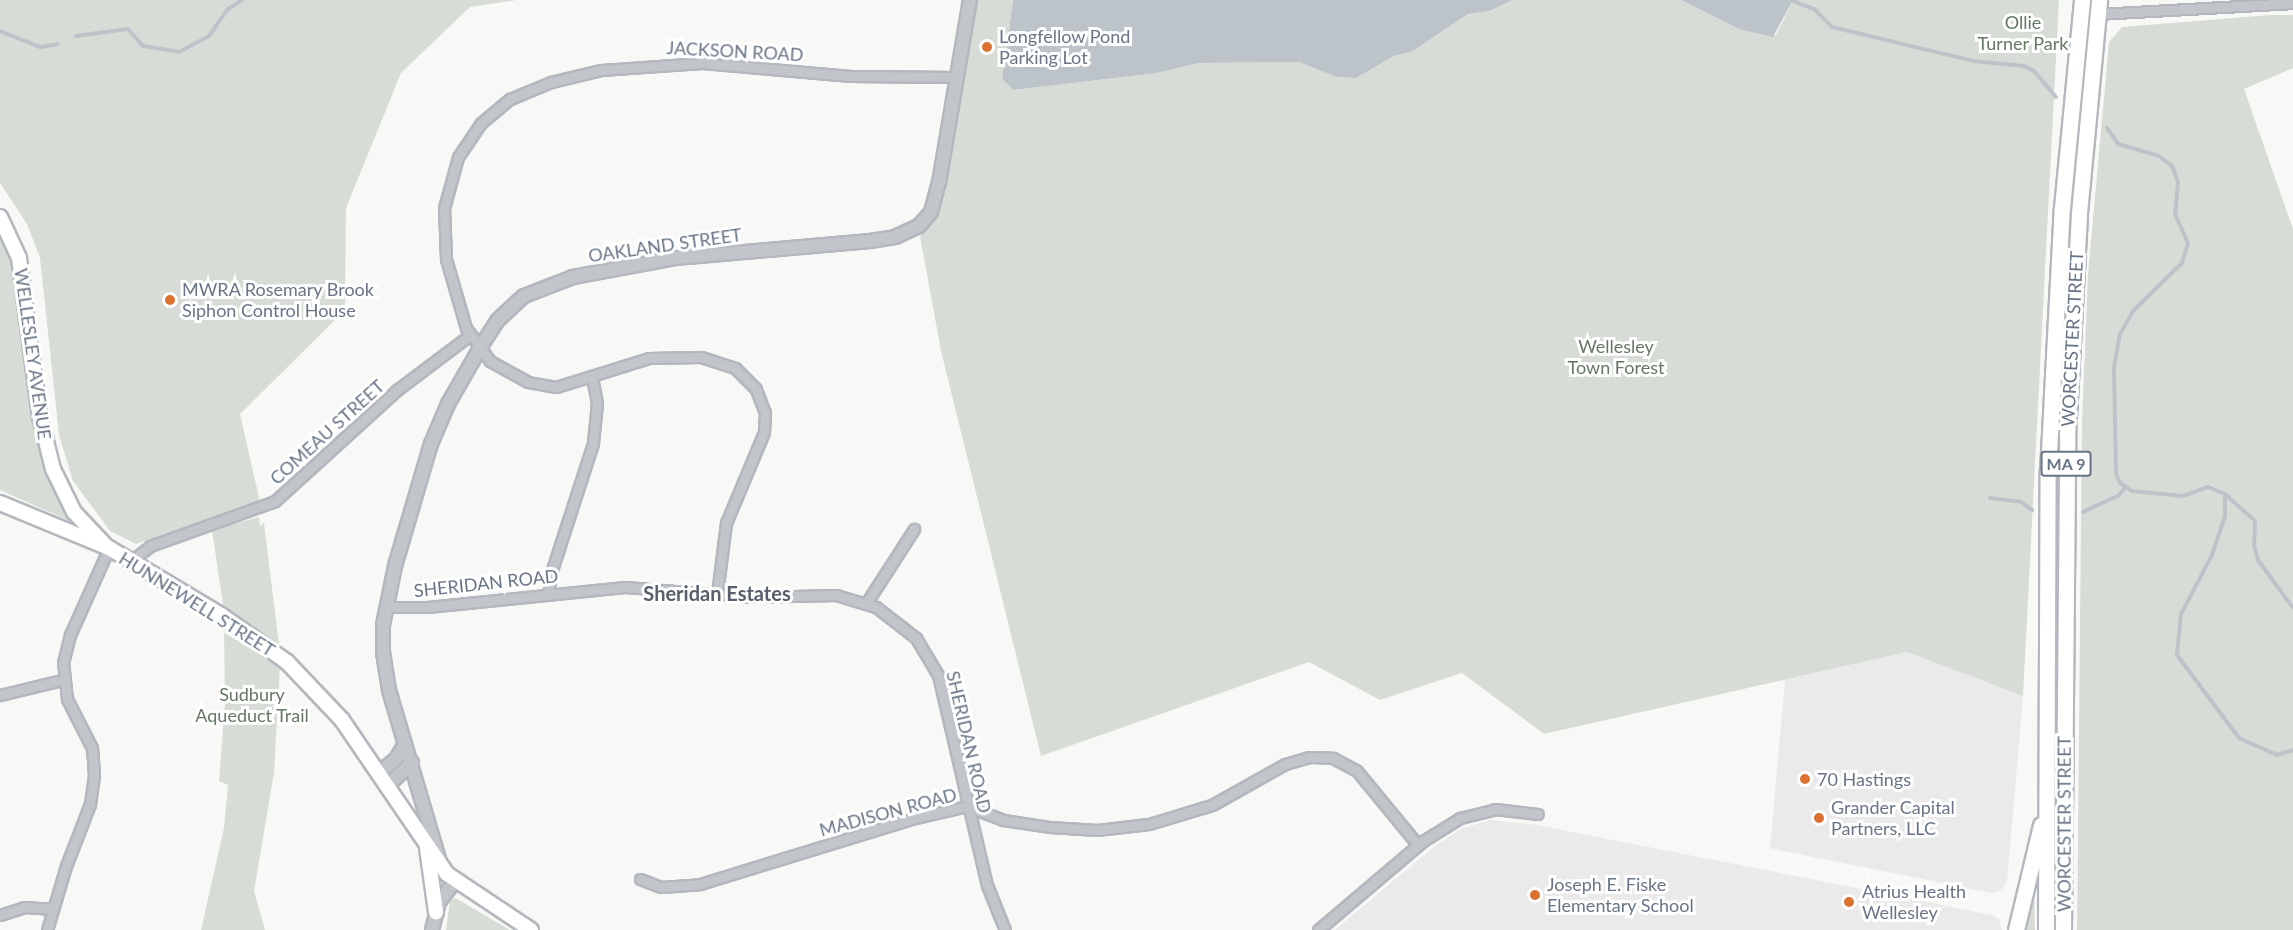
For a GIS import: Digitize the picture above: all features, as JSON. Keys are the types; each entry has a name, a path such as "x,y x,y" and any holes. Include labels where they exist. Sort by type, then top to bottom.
{"highway":[{"name":"WORCESTER STREET","path":"2046,930 2048,471 2062,208 2082,0"},
{"name":"WORCESTER STREET","path":"2064,930 2067,436 2078,234 2098,7"},
{"path":"2016,930 2047,797"}],"main road":[{"name":"WELLESLEY AVENUE","path":"0,217 19,258 40,417 52,469 74,512 109,548"},
{"name":"HUNNEWELL STREET","path":"0,502 109,548 221,615 287,662 326,700 388,785 454,882 531,930"},
{"path":"427,845 436,912"}],"street":[{"name":"OAKLAND STREET","path":"441,866 405,744 384,662 386,607 430,444 479,349 498,320 517,302 573,277 675,258 870,241 914,229 928,217 936,199 970,0"},
{"path":"2098,7 2293,3"},
{"name":"JACKSON ROAD","path":"717,594 726,523 764,432 765,413 756,389 735,368 701,357 649,358 564,386 535,385 497,366 479,349 470,335 446,259 445,198 454,166 469,139 495,110 519,94 581,74 665,63 750,65 850,76 956,77"},
{"name":"COMEAU STREET","path":"131,561 150,546 275,501 404,384 470,335"},
{"path":"548,594 553,567 592,443 597,403 592,378"},
{"path":"867,602 914,528"},
{"path":"47,930 90,804 95,766 88,739 70,707 62,680 70,635 109,548"},
{"name":"SHERIDAN ROAD","path":"386,607 428,607 625,587 717,594 825,594 867,602 909,630 933,664 948,712 967,806 990,897 1005,930"},
{"path":"0,695 62,680"},
{"path":"379,773 396,759 405,744"},
{"name":"MADISON ROAD","path":"640,879 661,887 700,884 915,818 967,806 1003,820 1050,827 1097,830 1136,826 1212,805 1293,761 1325,757 1340,760 1361,775 1419,845"},
{"path":"388,785 412,763"},
{"path":"1318,930 1419,845 1452,823 1478,811 1506,809 1538,813"},
{"path":"432,930 436,912 454,882"},
{"path":"0,915 25,907 53,909"}],"shaded area":[{"path":"1013,0 1512,0 1490,11 1468,14 1413,51 1394,56 1356,78 1336,77 1299,62 1199,63 1157,73 1013,90 1002,79"},
{"path":"1681,0 1793,0 1773,37 1739,29"},
{"path":"1907,652 2023,696 2007,882 2000,891 1991,893 1770,848 1785,680"},
{"name":"Joseph E. Fiske Elementary School","path":"1491,820 1537,825 1992,915 1999,919 2002,930 1335,930 1436,845 1463,828"}],"green space":[{"path":"0,0 517,0 470,7 401,73 346,208 345,310 240,414 260,502 136,544 110,531 73,481 59,435 40,258 27,224 0,183"},
{"name":"Wellesley Town Forest","path":"978,0 1013,0 1002,79 1013,90 1157,73 1199,63 1299,62 1336,77 1356,78 1394,56 1413,51 1468,14 1490,11 1512,0 1681,0 1739,29 1776,35 1793,0 2059,0 2023,696 1907,652 1544,734 1462,673 1380,700 1309,662 1041,756 941,351 920,236 939,211 946,190"},
{"path":"2293,15 2293,68 2244,89 2293,229 2293,930 2077,930 2082,422 2088,274 2109,42 2122,27"},
{"path":"0,215 11,233 53,483 74,523 0,490"},
{"name":"Sudbury Aqueduct Trail","path":"259,517 260,526 264,523 279,645 223,605 212,530"},
{"name":"Sudbury Aqueduct Trail","path":"224,627 280,668 274,773 254,891 265,930 201,930 224,828 228,785 219,781 225,703"},
{"path":"2034,880 2035,930 2027,930 2028,905"},
{"path":"455,898 510,930 446,930 450,901"}],"waterway":[{"path":"76,36 128,29 143,46 179,52 209,36 228,9 242,0"},
{"path":"1793,1 1814,9 1832,27 1974,61 2024,66 2034,71 2056,97"},
{"path":"0,31 40,47 58,44"},
{"path":"2107,128 2118,144 2159,156 2172,166 2178,182 2175,214 2188,243 2182,263 2133,311 2120,334 2114,369 2116,474 2120,483 2132,491 2183,496 2208,487 2225,494 2255,521 2254,545 2258,560 2293,608"},
{"path":"2083,512 2118,496 2125,488"},
{"path":"2225,494 2225,516 2212,555 2181,614 2177,655 2239,738 2277,755 2293,750"},
{"path":"1990,498 2021,502 2032,510"}],"place":[{"name":"Longfellow Pond Parking Lot","path":"987,47"},
{"name":"MWRA Rosemary Brook Siphon Control House","path":"170,300"},
{"name":"70 Hastings","path":"1805,779"},
{"name":"Grander Capital Partners, LLC","path":"1819,818"},
{"name":"Joseph E. Fiske Elementary School","path":"1535,895"},
{"name":"Atrius Health Wellesley","path":"1849,902"}],"district":[{"name":"Sheridan Estates","path":"717,593"}],"park label":[{"name":"Ollie Turner Park","path":"2023,33"}]}
